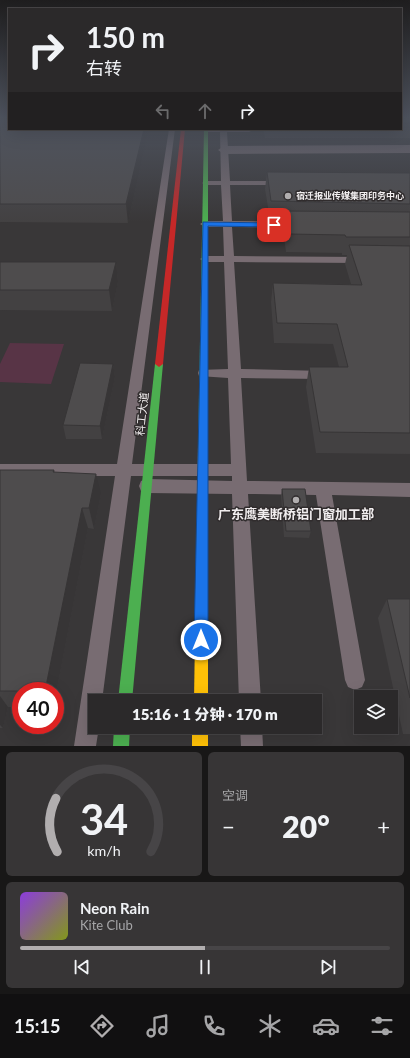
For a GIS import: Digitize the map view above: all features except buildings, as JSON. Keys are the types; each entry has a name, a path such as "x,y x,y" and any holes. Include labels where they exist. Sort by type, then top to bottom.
{"street":[{"name":"科工大道","path":"126,694 181,153"},
{"path":"200,694 206,153"},
{"path":"120,746 121,734"},
{"path":"200,734 200,746"}],"lane":[{"path":"85,746 169,153"},
{"path":"224,153 250,694"},
{"path":"206,183 290,183"},
{"path":"205,224 307,225"},
{"path":"205,259 371,260"},
{"path":"204,373 324,374"},
{"path":"0,470 240,470"},
{"path":"147,486 410,490"},
{"path":"323,489 355,680"},
{"path":"251,734 252,746"}],"shaded area":[{"path":"10,343 64,344 51,384 0,382 0,364"}],"traffic: fast":[{"path":"203,447 206,153"},
{"path":"126,694 159,364"},
{"path":"121,746 122,734"}],"traffic: slow":[{"path":"201,694 203,447"},
{"path":"200,734 200,746"}],"traffic: jam":[{"path":"159,364 181,153"}],"place":[{"name":"宿迁报业传媒集团印务中心","path":"288,196"},
{"name":"广东鹰美断桥铝门窗加工部","path":"296,500"}],"route":[{"path":"201,640 205,224 274,225"}]}
